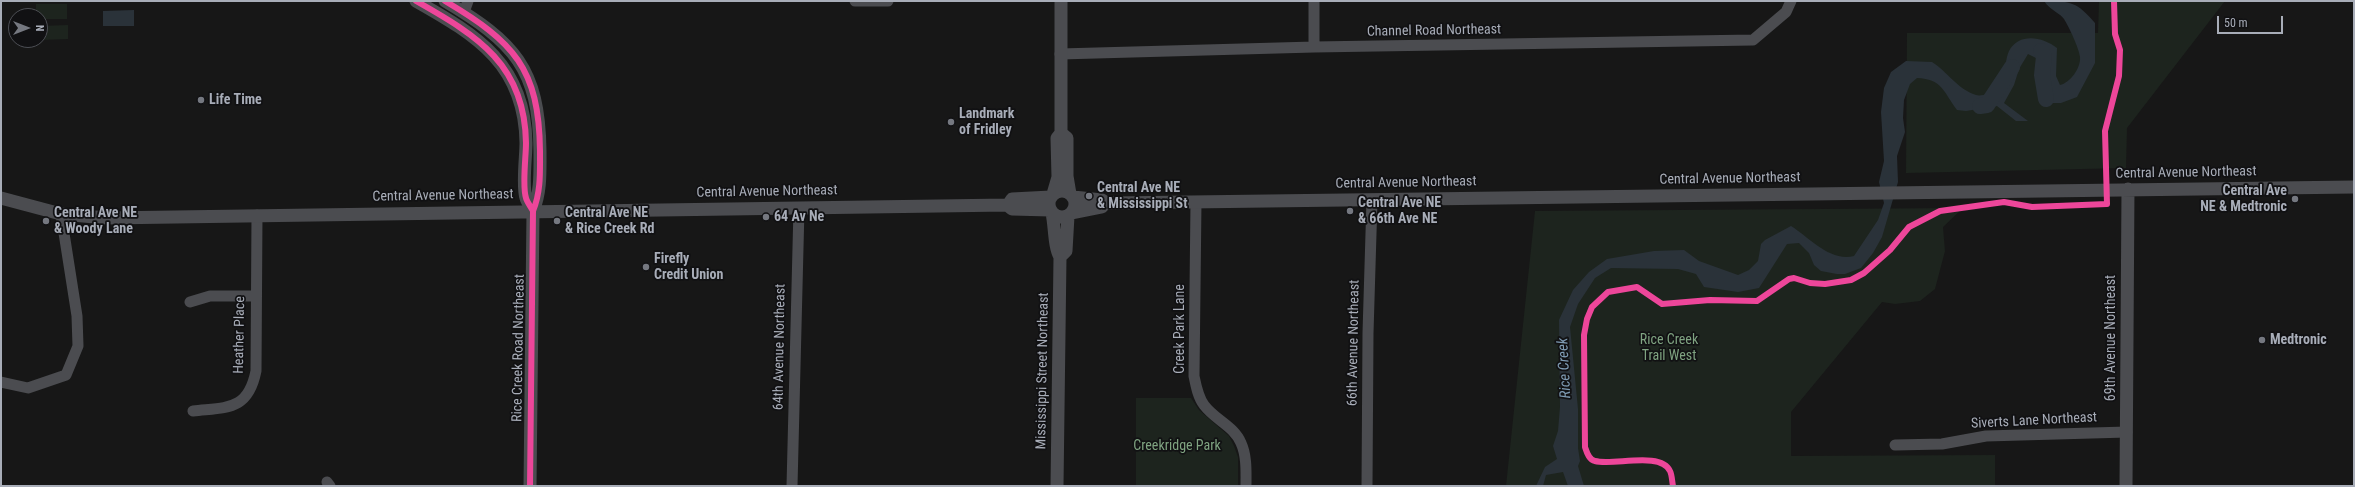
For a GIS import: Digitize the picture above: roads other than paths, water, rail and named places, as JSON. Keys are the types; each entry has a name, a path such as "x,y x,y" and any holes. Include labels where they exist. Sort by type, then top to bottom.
{"street":[{"name":"Rice Creek Road Northeast","path":"416,1 455,24 492,52 512,81 524,119 526,197 533,211"},
{"name":"Rice Creek Road Northeast","path":"445,1 466,7 512,52 531,85 536,101 540,135 539,197 533,211 530,486"},
{"path":"855,1 888,1"},
{"name":"Mississippi Street Northeast","path":"1057,486 1060,257 1056,250 1056,229 1051,203 1058,177 1056,138 1061,133 1061,1"},
{"path":"1314,1 1314,47"},
{"name":"Channel Road Northeast","path":"1060,54 1314,47 1752,40 1786,12 1791,1"},
{"name":"Mississippi Street Northeast","path":"1061,133 1067,138 1067,176 1072,195"},
{"name":"Central Avenue Northeast","path":"1072,195 1102,200 1106,203 2354,187"},
{"name":"69th Avenue Northeast","path":"2126,486 2128,189"},
{"path":"1062,191 1072,195 1075,205 1070,214 1060,217 1051,203 1062,191"},
{"name":"Central Avenue Northeast","path":"1,198 61,214 106,218 1008,205 1012,199 1051,203"},
{"name":"66th Avenue Northeast","path":"1367,486 1368,332 1372,200"},
{"name":"Creek Park Lane","path":"1196,202 1194,376 1198,393 1205,406 1235,432 1241,443 1245,455 1246,486"},
{"name":"Central Avenue Northeast","path":"1070,214 1102,207 1106,203"},
{"name":"64th Avenue Northeast","path":"792,486 798,208"},
{"path":"1,382 28,388 66,375 78,346 77,316 61,214"},
{"name":"Mississippi Street Northeast","path":"1060,257 1066,251 1070,214"},
{"name":"Heather Place","path":"193,411 233,405 244,400 253,388 256,371 257,215"},
{"path":"190,302 210,296 256,296"},
{"name":"Siverts Lane Northeast","path":"1894,445 1942,444 1986,436 2127,432"}],"water":[{"path":"2044,1 2061,1 2073,4 2089,16 2095,23 2095,63 2077,97 2061,103 2046,103 2041,92 2043,79 2042,69 2038,59 2028,54 2019,69 2014,85 2004,103 2028,121 2016,121 1997,106 1966,111 1957,110 1941,87 1932,81 1917,78 1910,84 1904,100 1903,118 1905,132 1897,156 1898,182 1882,237 1873,253 1861,268 1845,274 1821,271 1814,265 1809,253 1799,243 1787,244 1759,288 1738,292 1704,287 1696,274 1678,269 1611,268 1595,278 1578,304 1570,327 1578,409 1578,448 1580,461 1578,466 1584,486 1568,486 1563,472 1546,475 1543,486 1536,486 1545,467 1557,459 1553,446 1558,431 1560,407 1559,320 1573,290 1589,272 1607,259 1654,251 1684,250 1699,261 1738,275 1749,270 1758,261 1761,244 1765,240 1791,226 1821,248 1837,256 1854,256 1878,220 1884,203 1879,182 1884,161 1881,112 1884,88 1891,72 1906,61 1932,62 1958,85 1969,92 1982,95 1995,92 2000,88 2002,83 2007,57 2013,45 2019,41 2032,38 2045,41 2057,48 2056,76 2060,85 2064,84 2077,70 2080,57 2074,38 2064,19"},
{"path":"134,10 134,26 103,26 103,11"}],"waterway":[{"name":"Rice Creek","path":"2041,51 2044,56 2042,75 2046,99"},
{"name":"Rice Creek","path":"1980,106 1987,105 2012,67"}],"place":[{"name":"Life Time","path":"201,100"},
{"name":"Landmark of Fridley","path":"951,122"},
{"name":"Central Ave NE & Mississippi St","path":"1089,196"},
{"name":"Central Ave NE & Medtronic","path":"2295,199"},
{"name":"Central Ave NE & 66th Ave NE","path":"1350,211"},
{"name":"64 Av Ne","path":"766,217"},
{"name":"Central Ave NE & Woody Lane","path":"46,221"},
{"name":"Central Ave NE & Rice Creek Rd","path":"557,221"},
{"name":"Firefly Credit Union","path":"646,267"},
{"name":"Medtronic","path":"2262,340"}],"park label":[{"name":"Rice Creek Trail West","path":"1669,348"},
{"name":"Creekridge Park","path":"1177,446"}]}
